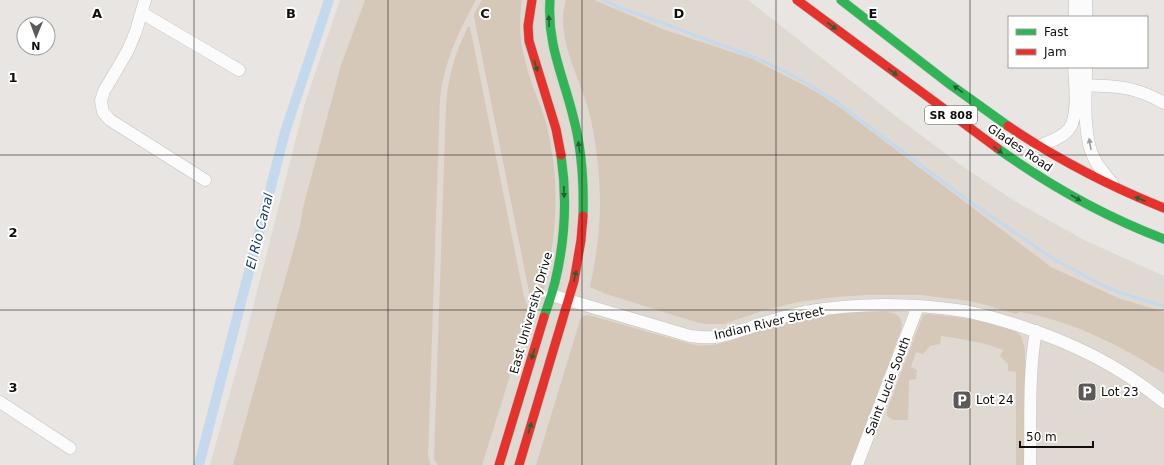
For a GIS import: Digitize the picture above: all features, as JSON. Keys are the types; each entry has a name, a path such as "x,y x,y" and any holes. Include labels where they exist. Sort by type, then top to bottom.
{"street":[{"path":"145,0 142,13 128,50 104,91 101,101 103,112 110,120 205,180"},
{"name":"East University Drive","path":"499,465 551,295 564,226 563,180 556,130 529,41 528,26 532,0"},
{"path":"519,465 568,300 580,250 583,223 582,175 578,138 573,116 552,49 548,13 550,0"},
{"name":"Glades Road","path":"797,0 1003,153 1108,217 1164,239"},
{"name":"Glades Road","path":"841,0 1012,129 1084,173 1116,189 1164,208"},
{"path":"1075,0 1075,16"},
{"path":"1086,0 1086,16"},
{"path":"142,13 239,70"},
{"path":"862,49 882,52"},
{"path":"896,55 908,52"},
{"path":"1074,68 1080,85 1091,152 1095,161 1116,189"},
{"path":"1039,146 1056,139 1068,130 1073,122 1075,104 1086,68"},
{"path":"1080,85 1126,87 1146,94 1164,103"},
{"name":"Indian River Street","path":"551,295 690,336 703,338 726,335 803,312 838,308 876,305 918,306 964,311 1004,321 1074,345 1134,378 1164,402"},
{"name":"Saint Lucie South","path":"858,465 918,306"},
{"path":"1030,465 1032,370 1036,331"},
{"path":"0,402 70,448"}],"shaded area":[{"path":"340,0 748,0 898,118 962,166 1016,202 1084,240 1164,276 1164,465 210,465 246,335 305,103"},
{"path":"365,0 476,0 463,23 453,47 445,71 440,97 428,457 431,465 233,465 300,226 303,208 341,65"},
{"path":"482,0 522,0 520,30 523,52 547,126 552,151 556,196 553,240 545,285 539,309 536,310 530,297 474,17 474,14"},
{"path":"566,0 594,0 665,30 753,59 813,90 838,106 1051,267 1118,298 1164,312 1164,373 1095,335 1059,321 1020,312 1016,314 970,301 921,295 866,295 835,297 798,302 762,311 724,324 708,324 699,323 606,294 590,287 596,257 600,213 599,173 591,120 571,60 564,30 563,15"},
{"path":"468,27 470,27 524,297 530,312 482,465 438,465 434,459 446,106 448,85 453,65 459,46"},
{"path":"879,311 894,313 902,322 901,330 851,465 536,465 580,320 583,316 588,315 691,344 709,345 727,342 761,330 791,322 857,312"},
{"path":"927,314 981,321 1015,331 1021,336 1025,349 1025,465 1016,465 1016,372 1008,371 1008,364 1000,356 1003,350 995,347 972,341 941,336 940,344 930,346 923,354 916,352 911,367 917,370 916,379 909,380 908,420 893,420 887,416 887,410 923,315"}],"waterway":[{"name":"El Rio Canal","path":"199,465 285,132 329,0"},
{"path":"604,0 616,6 754,57 788,73 835,101 966,199 1052,258 1100,284 1121,293 1164,306"}],"traffic: fast":[{"path":"550,0 553,46 573,116 580,153 583,178 583,216"},
{"path":"841,0 948,83 1008,126"},
{"path":"997,148 1037,175 1098,210 1164,239"},
{"path":"544,317 555,282 563,235 564,186 561,155"}],"traffic: jam":[{"path":"532,0 528,26 529,41 556,129 561,155"},
{"path":"797,0 997,148"},
{"path":"1008,126 1045,150 1084,171 1123,191 1164,208"},
{"path":"519,465 574,281 581,240 583,216"},
{"path":"499,465 544,317"}],"place":[{"name":"Lot 23","path":"1087,392"},
{"name":"Lot 24","path":"962,400"}]}
